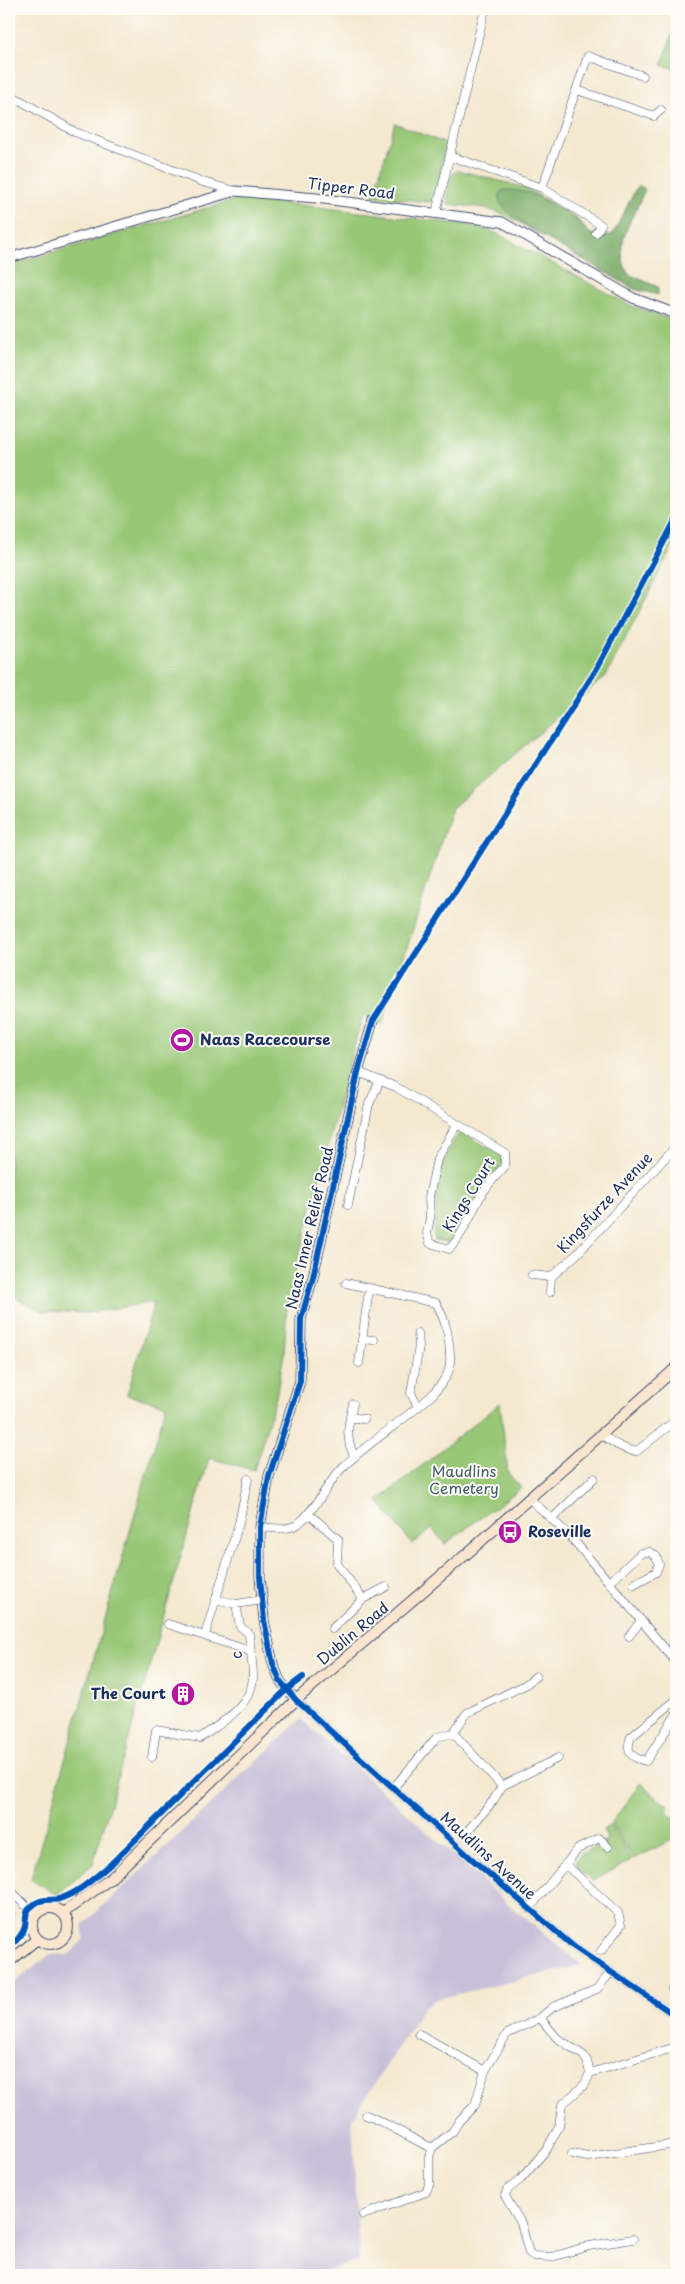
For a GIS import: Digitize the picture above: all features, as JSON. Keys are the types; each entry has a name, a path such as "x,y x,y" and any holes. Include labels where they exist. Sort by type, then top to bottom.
{"main road":[{"name":"Dublin Road","path":"63,1914 110,1879 296,1700 470,1551 676,1368"},
{"path":"51,1908 63,1914 68,1925 63,1938 49,1944 38,1939 32,1928 35,1915 42,1910 51,1908"},
{"path":"9,1962 38,1939"}],"street":[{"path":"436,214 485,9"},
{"path":"542,188 588,56 644,76"},
{"path":"577,90 654,116 661,110"},
{"path":"9,94 74,132 195,179 235,191"},
{"path":"450,156 542,188 600,225 596,233"},
{"name":"Tipper Road","path":"9,258 235,191 502,222 633,298 676,314"},
{"name":"Naas Inner Relief Road","path":"296,1700 280,1681 273,1664 262,1600 260,1527 269,1476 300,1381 301,1319 313,1277 358,1072 373,1021"},
{"name":"Kings Court","path":"358,1072 396,1087 458,1124 505,1153 507,1160 505,1166 484,1192 466,1222 458,1240 449,1249 430,1243 427,1232 430,1218 429,1197 437,1159 458,1124"},
{"path":"348,1205 369,1104 380,1081"},
{"name":"Kingsfurze Avenue","path":"551,1277 577,1254 676,1145"},
{"path":"532,1276 551,1277 550,1292"},
{"path":"260,1527 289,1529 309,1514 334,1477 354,1456 418,1407 444,1381 450,1364 444,1316 436,1303 346,1283"},
{"path":"359,1363 369,1289"},
{"path":"418,1333 418,1346 411,1393 418,1407"},
{"path":"362,1339 374,1340"},
{"path":"418,1346 428,1347"},
{"path":"353,1404 346,1431 348,1443 354,1456"},
{"path":"350,1417 364,1419"},
{"path":"600,1434 631,1451 637,1451 676,1420"},
{"path":"552,1519 594,1478"},
{"path":"205,1635 239,1523 248,1479"},
{"path":"237,1487 246,1489"},
{"path":"529,1498 571,1537 676,1662"},
{"path":"309,1514 338,1539 337,1564 364,1599"},
{"path":"609,1583 641,1553 650,1552 656,1556 659,1564 656,1572 634,1584"},
{"path":"332,1629 364,1599 386,1587"},
{"path":"216,1598 236,1604 262,1600"},
{"name":"c","path":"152,1757 156,1730 200,1738 232,1715 248,1698 253,1678 249,1634 240,1626 236,1604"},
{"path":"630,1636 641,1621"},
{"path":"168,1624 250,1651"},
{"path":"394,1787 437,1737 452,1733 468,1713 525,1685 536,1676"},
{"name":"Maudlins Avenue","path":"296,1700 574,1947 676,2016"},
{"path":"676,1700 631,1737 628,1744 628,1752 635,1759 646,1761 676,1714"},
{"path":"452,1733 502,1786"},
{"path":"464,1835 493,1801 502,1786 558,1758"},
{"path":"529,1909 578,1849 599,1838 608,1847"},
{"path":"565,1864 618,1913 621,1925 601,1951"},
{"path":"9,1889 35,1915"},
{"path":"363,2215 426,2192 429,2185 429,2157 432,2148 453,2131 475,2105 485,2071 507,2034 540,2018 553,2007 597,1989 611,1972"},
{"path":"540,2018 557,2038 583,2055 587,2061 590,2073 585,2084 562,2105 558,2126 547,2149 521,2179 507,2190 505,2196 521,2223 529,2253 534,2256 552,2258 589,2246 633,2239"},
{"path":"419,2034 485,2071"},
{"path":"590,2073 676,2046"},
{"path":"366,2115 387,2124 400,2134 432,2148"},
{"path":"572,2154 588,2156 676,2144"}],"shaded area":[{"path":"301,1719 507,1903 582,1965 436,1999 424,2007 352,2119 359,2260 322,2272 323,2275 9,2275 9,1987 51,1954 69,1955 84,1939 82,1926"},
{"path":"9,1902 13,1906 15,1915 9,1926"}],"green space":[{"path":"676,26 676,69 662,65"},
{"path":"395,123 446,144 435,198 429,202 373,196"},
{"path":"458,170 526,188 576,218 585,231 598,237 613,234 638,185 645,189 626,231 622,252 628,274 658,287 658,295 634,289 508,216 485,208 448,204 448,185 452,176"},
{"path":"638,185 645,189 626,231 622,252 628,274 658,287 658,295 634,289 537,233 508,212 500,203 499,195 501,191 509,190 540,197 578,220 594,236 606,237 613,234"},
{"name":"Naas Racecourse","path":"242,198 469,225 496,233 632,306 676,321 676,540 606,676 452,808 382,1025 363,1016 351,1056 287,1304 284,1354 276,1397 254,1470 209,1458 93,1864 57,1895 31,1879 166,1405 127,1395 154,1302 87,1313 42,1311 9,1294 9,265"},
{"path":"461,1132 503,1156 497,1174 479,1194 461,1229 450,1243 435,1240 434,1237 438,1183 448,1151"},
{"name":"Maudlins Cemetery","path":"500,1403 508,1473 521,1488 445,1544 432,1529 412,1544 378,1501"},
{"path":"641,1782 648,1791 668,1806 667,1812 676,1819 676,1838 633,1859 611,1824"},
{"path":"610,1825 631,1860 593,1881 577,1868 576,1859 607,1839 603,1830"}],"cycle path":[{"path":"676,519 596,670 373,1021 358,1072 313,1277 301,1319 300,1381 269,1476 260,1527 260,1577 264,1620 273,1664 280,1681 296,1700 473,1860 574,1947 676,2016"},
{"path":"9,1947 23,1932 27,1913 32,1906 42,1901 59,1899 73,1893 111,1864 287,1689 303,1677"}],"place":[{"name":"Naas Racecourse","path":"182,1040"},
{"name":"Roseville","path":"510,1532"},
{"name":"The Court","path":"183,1694"}]}
